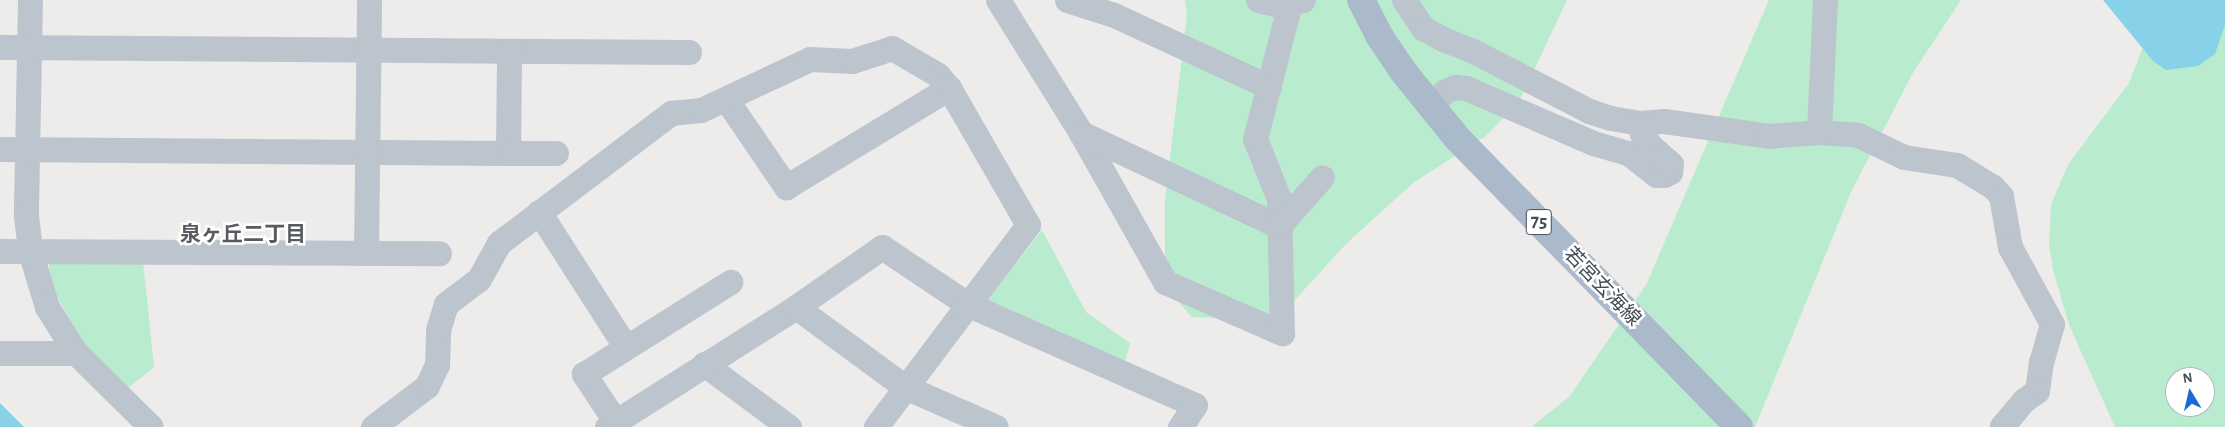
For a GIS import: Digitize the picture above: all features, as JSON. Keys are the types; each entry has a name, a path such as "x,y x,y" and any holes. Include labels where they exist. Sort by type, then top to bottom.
{"main road":[{"name":"若宮玄海線","path":"1361,0 1380,38 1430,106 1457,138 1739,427"}],"street":[{"path":"30,0 26,216 30,251 47,307 76,353 151,427"},
{"path":"366,253 369,0"},
{"path":"998,0 1081,133 1164,282 1282,333 1280,199 1255,138 1297,2 1275,4 1258,0"},
{"path":"1067,0 1114,15 1269,88"},
{"path":"1404,0 1424,28 1589,111 1640,123 1664,121 1769,136 1819,132 1858,135 1904,157 1957,165 1993,188 2001,196 2010,247 2052,324 2040,362 2037,391 2024,400 2001,427"},
{"path":"1819,132 1825,0"},
{"path":"0,47 689,52"},
{"path":"373,427 427,386 437,365 438,330 446,304 479,280 499,243 671,113 700,110 810,59 852,60 892,48 938,75 949,88 1028,225 966,304 876,427"},
{"path":"508,153 509,51"},
{"path":"1430,106 1445,92 1455,87 1466,88 1593,143 1628,153 1656,175 1664,175 1670,172 1671,164 1649,144 1642,134 1640,123"},
{"path":"726,99 786,187 949,88"},
{"path":"1081,133 1280,226"},
{"path":"0,149 556,153"},
{"path":"1280,226 1322,177"},
{"path":"539,212 624,346"},
{"path":"730,282 624,346 584,374 613,425 704,364 796,307 882,247 966,304 1194,405 1180,427"},
{"path":"0,251 439,253"},
{"path":"796,307 905,387 996,427"},
{"path":"0,352 76,353"},
{"path":"704,364 789,427"}],"green space":[{"path":"1185,0 1567,0 1519,102 1486,136 1413,183 1346,244 1282,314 1256,320 1192,317 1180,304 1165,258 1165,199 1187,15"},
{"path":"1769,0 1961,0 1914,71 1852,190 1755,427 1531,427 1569,397 1646,285"},
{"path":"2225,0 2225,427 2115,427 2069,325 2053,270 2049,245 2051,204 2069,163 2129,83 2157,11"},
{"path":"1042,230 1086,312 1130,343 1125,362 987,301"},
{"path":"143,261 154,367 127,389 88,351 51,286 49,262"}],"water":[{"path":"2103,0 2225,0 2225,25 2215,54 2198,66 2166,70 2153,61"},
{"path":"0,403 24,427 0,427"}],"district":[{"name":"泉ヶ丘二丁目","path":"243,235"}]}
